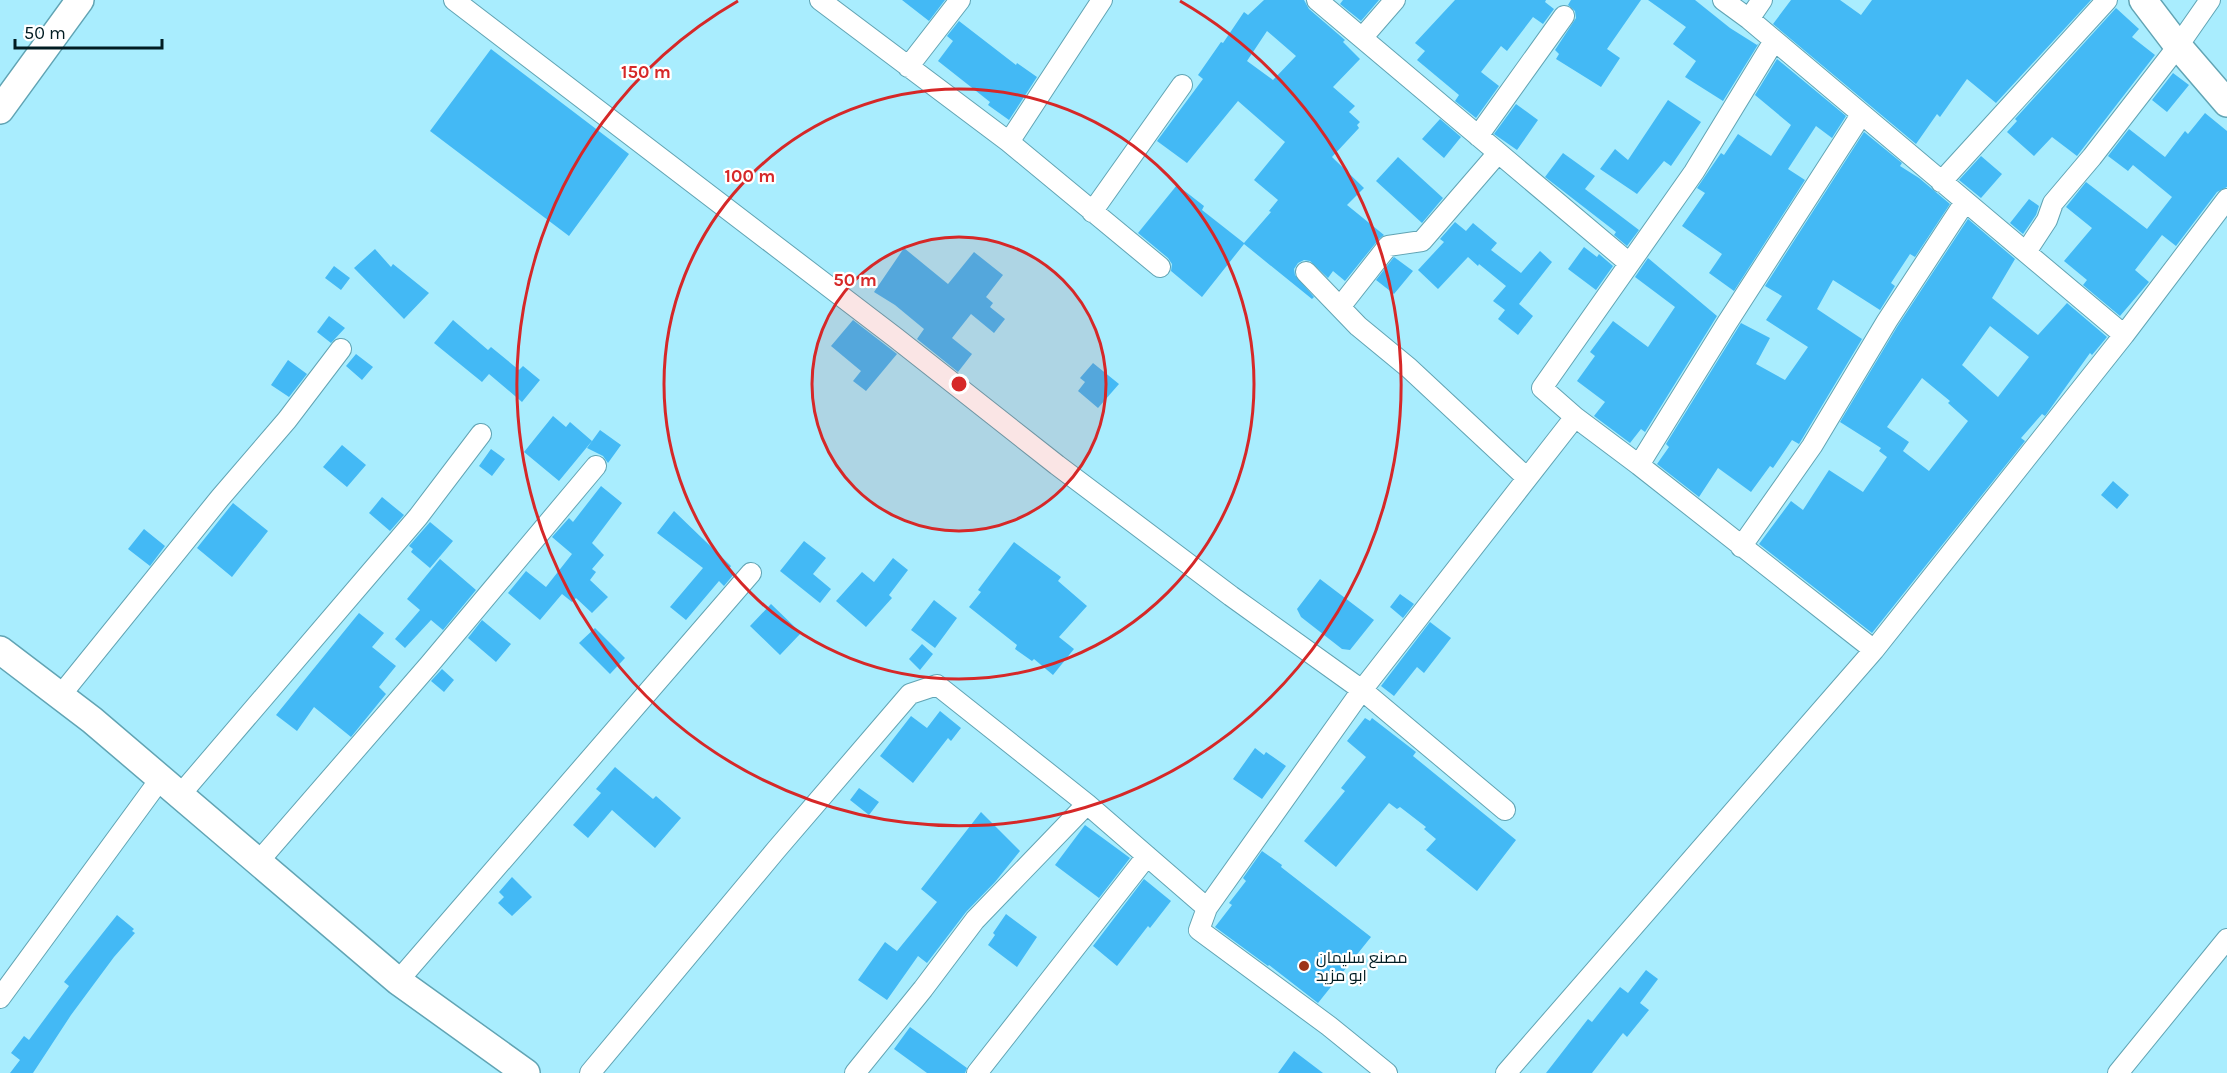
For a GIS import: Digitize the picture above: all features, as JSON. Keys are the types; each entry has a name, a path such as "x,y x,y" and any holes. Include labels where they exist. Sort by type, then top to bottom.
{"street":[{"path":"0,110 80,0"},
{"path":"454,0 896,338 1057,465 1231,596 1362,690 1505,810"},
{"path":"820,0 1009,142 1160,267"},
{"path":"908,67 960,0"},
{"path":"1009,142 1102,0"},
{"path":"1317,0 1629,263"},
{"path":"1362,38 1395,0"},
{"path":"1723,0 1749,19 2124,335"},
{"path":"1749,19 1762,0"},
{"path":"1941,182 2107,0"},
{"path":"2143,0 2178,46 2227,103"},
{"path":"2026,252 2047,220 2053,203 2092,157 2178,46 2210,0"},
{"path":"1478,136 1564,16"},
{"path":"1774,41 1694,172 1542,388 1575,417 1874,651"},
{"path":"1092,212 1182,85"},
{"path":"1639,465 1861,115"},
{"path":"1340,307 1388,246 1422,241 1498,153"},
{"path":"1506,1073 1874,651 2124,335 2227,199"},
{"path":"1741,547 1812,446 1887,321 1965,202"},
{"path":"1306,272 1358,326 1409,368 1527,478"},
{"path":"60,696 220,498 287,420 341,349"},
{"path":"1387,1073 1329,1026 1199,930 1207,908 1362,690 1575,417"},
{"path":"0,998 171,787 418,517 481,434"},
{"path":"259,861 422,674 596,466"},
{"path":"398,981 751,573"},
{"path":"0,650 171,787 398,981 526,1073"},
{"path":"590,1073 768,858 910,694 937,685 1087,804 1207,908"},
{"path":"855,1073 975,920 1087,804"},
{"path":"977,1073 1147,856"},
{"path":"2118,1073 2227,939"}],"building":[{"path":"902,0 945,0 929,21"},
{"path":"1264,0 1304,0 1309,9 1345,40 1343,42 1360,59 1333,87 1355,106 1349,112 1360,122 1357,125 1359,128 1332,157 1364,188 1347,205 1384,235 1345,281 1333,271 1328,278 1310,261 1304,260 1298,263 1294,269 1295,275 1314,297 1312,299 1244,244 1202,297 1171,271 1172,264 1168,258 1138,233 1177,185 1204,206 1202,210 1244,243 1271,212 1269,211 1278,200 1254,180 1285,142 1238,101 1187,163 1157,141 1203,79 1198,75 1221,42 1223,43 1244,12 1248,15","holes":["1267,31 1296,56 1273,80 1247,61"]},
{"path":"1343,0 1379,0 1361,21 1340,4"},
{"path":"1455,0 1546,0 1545,2 1554,9 1543,24 1533,17 1507,51 1501,46 1481,72 1499,86 1476,118 1455,101 1459,95 1417,60 1425,51 1415,43"},
{"path":"1571,0 1641,0 1607,49 1620,58 1601,87 1556,59 1559,54 1555,50 1576,18 1575,11 1568,5"},
{"path":"1648,0 1695,0 1730,28 1757,45 1759,43 1723,101 1685,77 1696,61 1673,44 1686,27"},
{"path":"1791,0 1840,0 1861,15 1872,0 2091,0 1996,103 1967,79 1940,117 1937,114 1916,144 1773,24"},
{"path":"2116,8 2139,29 2132,37 2155,55 2077,156 2052,137 2034,156 2007,132 2017,121 2015,119"},
{"path":"959,21 1016,65 1017,63 1037,77 1009,120 988,105 990,102 938,61 953,41 947,36"},
{"path":"491,49 629,154 569,236 430,131"},
{"path":"1777,59 1846,116 1832,138 1816,126 1788,169 1805,180 1734,291 1709,273 1722,254 1682,226 1705,193 1697,188 1721,153 1724,155 1738,134 1771,156 1791,125 1755,95"},
{"path":"2173,73 2189,85 2167,112 2152,100"},
{"path":"1668,100 1701,122 1671,166 1664,161 1637,194 1600,169 1615,149 1628,160"},
{"path":"1516,104 1538,120 1517,150 1494,134"},
{"path":"2205,113 2227,131 2227,187 2217,192 2176,246 2162,235 2135,270 2149,282 2120,316 2083,285 2087,280 2064,261 2092,228 2066,207 2086,182 2147,229 2172,197 2133,165 2128,171 2108,156 2129,129 2165,157 2185,131 2188,134"},
{"path":"1440,119 1461,137 1444,158 1422,139"},
{"path":"1864,132 1902,163 1900,166 1919,178 1950,204 1915,257 1910,254 1891,283 1895,286 1880,310 1833,280 1817,309 1862,339 1799,444 1792,440 1773,468 1770,466 1751,492 1718,468 1699,497 1657,464 1669,447 1666,444 1741,323 1770,338 1756,364 1785,380 1808,347 1766,320 1782,296 1765,286"},
{"path":"1563,153 1595,176 1585,189 1639,230 1627,246 1614,235 1616,232 1545,177"},
{"path":"1981,156 2002,174 1981,198 1959,180"},
{"path":"1398,157 1443,198 1422,223 1376,181"},
{"path":"2029,199 2039,206 2036,215 2023,234 2010,223"},
{"path":"1968,219 2015,259 1992,298 2038,335 2067,303 2107,337 2092,355 2090,353 2045,416 2042,414 2021,438 2025,441 1872,633 1759,544 1791,501 1803,510 1829,470 1863,492 1887,457 1879,451 1881,448 1840,422 1897,327","holes":["1990,326 2029,357 1998,397 1962,365","1922,378 1950,401 1948,403 1968,421 1929,471 1903,451 1909,442 1887,427"]},
{"path":"1455,222 1466,231 1473,223 1497,243 1491,250 1521,273 1540,251 1552,262 1519,304 1533,316 1518,335 1498,319 1505,310 1493,301 1506,286 1479,264 1478,266 1468,257 1438,289 1418,270 1444,242 1440,239"},
{"path":"1584,247 1597,257 1599,254 1613,266 1596,290 1568,269"},
{"path":"904,248 948,284 974,252 1003,275 986,297 993,303 990,307 1005,319 994,333 971,314 952,338 972,354 958,372 917,339 924,329 895,305 874,292"},
{"path":"375,249 391,267 393,264 429,293 404,319 354,268"},
{"path":"1394,257 1413,271 1394,294 1376,280"},
{"path":"1648,258 1717,316 1645,432 1641,429 1630,443 1594,416 1605,402 1577,381 1595,356 1590,352 1613,321 1648,347 1675,307 1635,277"},
{"path":"334,266 350,278 341,290 325,278"},
{"path":"329,316 345,328 331,343 317,332"},
{"path":"453,320 488,350 491,347 519,370 523,366 540,380 522,402 489,374 482,382 434,343"},
{"path":"853,320 897,354 866,391 853,381 861,371 831,346"},
{"path":"356,354 373,367 362,380 346,366"},
{"path":"288,360 307,374 289,397 271,385"},
{"path":"1093,363 1119,384 1098,408 1078,391 1085,382 1080,378"},
{"path":"553,416 566,427 570,422 592,441 559,481 524,452"},
{"path":"600,430 621,445 608,463 603,456 587,448"},
{"path":"342,445 366,465 347,487 323,467"},
{"path":"491,449 505,459 492,476 479,466"},
{"path":"2113,481 2129,495 2117,509 2101,495"},
{"path":"601,486 622,503 592,543 604,555 592,569 596,572 590,580 608,597 592,613 576,598 572,602 562,594 540,620 508,593 526,571 546,587 572,554 552,537 569,518 573,522"},
{"path":"382,497 404,515 390,531 369,513"},
{"path":"233,503 268,531 232,577 197,548"},
{"path":"674,511 731,566 729,569 734,574 724,586 719,581 686,620 670,607 703,568 657,533"},
{"path":"430,522 453,541 430,568 411,552 413,549 409,546"},
{"path":"144,529 165,546 150,566 128,549"},
{"path":"804,541 826,558 813,574 831,589 820,603 780,571"},
{"path":"1014,542 1061,577 1058,581 1087,606 1059,637 1074,649 1053,675 1034,659 1032,661 1015,649 1017,645 969,607 981,592 978,590"},
{"path":"893,558 908,570 889,595 892,598 866,627 836,601 862,572 874,582"},
{"path":"440,559 476,590 443,630 431,620 405,648 395,639 420,610 407,599"},
{"path":"1320,579 1374,620 1350,650 1342,649 1301,617 1297,609"},
{"path":"1400,594 1414,604 1403,618 1390,607"},
{"path":"934,600 957,618 935,648 911,630"},
{"path":"771,604 801,633 780,655 750,626"},
{"path":"359,613 384,633 372,647 396,666 379,687 386,694 351,737 314,707 297,731 276,715"},
{"path":"482,620 511,644 496,662 468,638"},
{"path":"1430,622 1451,638 1424,673 1417,667 1394,696 1381,686"},
{"path":"595,628 625,658 610,674 579,643"},
{"path":"922,644 933,654 920,670 909,659"},
{"path":"442,669 454,680 444,692 431,681"},
{"path":"940,711 961,728 951,741 948,738 913,783 880,756 911,716 927,728"},
{"path":"1365,718 1370,721 1372,718 1416,752 1413,756 1516,840 1477,891 1426,850 1436,839 1424,829 1426,827 1400,807 1397,809 1389,803 1336,867 1304,841 1345,791 1341,788 1366,757 1347,741"},
{"path":"1255,748 1264,755 1266,752 1286,766 1262,799 1233,779"},
{"path":"615,767 653,799 656,796 681,818 655,848 612,810 588,838 573,825 601,793 596,789"},
{"path":"859,788 879,802 869,815 850,800"},
{"path":"981,812 1020,851 995,882 966,912 927,963 918,956 887,1000 858,980 885,942 897,951 937,902 921,889"},
{"path":"1085,825 1130,858 1099,898 1055,865"},
{"path":"1262,851 1371,937 1318,1003 1215,927 1232,905 1229,903 1246,881 1243,878"},
{"path":"512,877 532,897 512,916 498,903 504,897 499,892"},
{"path":"1144,879 1171,901 1117,966 1093,946"},
{"path":"1006,914 1037,937 1017,967 988,945"},
{"path":"117,915 134,929 132,931 135,933 71,1015 33,1073 10,1073 20,1060 11,1053 24,1036 29,1040 69,986 64,982"},
{"path":"1646,970 1658,979 1640,1003 1649,1010 1627,1037 1623,1033 1592,1073 1546,1073 1588,1019 1592,1022 1620,987 1628,993"},
{"path":"910,1027 967,1068 965,1073 927,1073 894,1049"},
{"path":"1294,1051 1323,1073 1278,1073"}],"place":[{"name":"مصنع سليمان ابو مزيد","path":"1304,966"}]}
